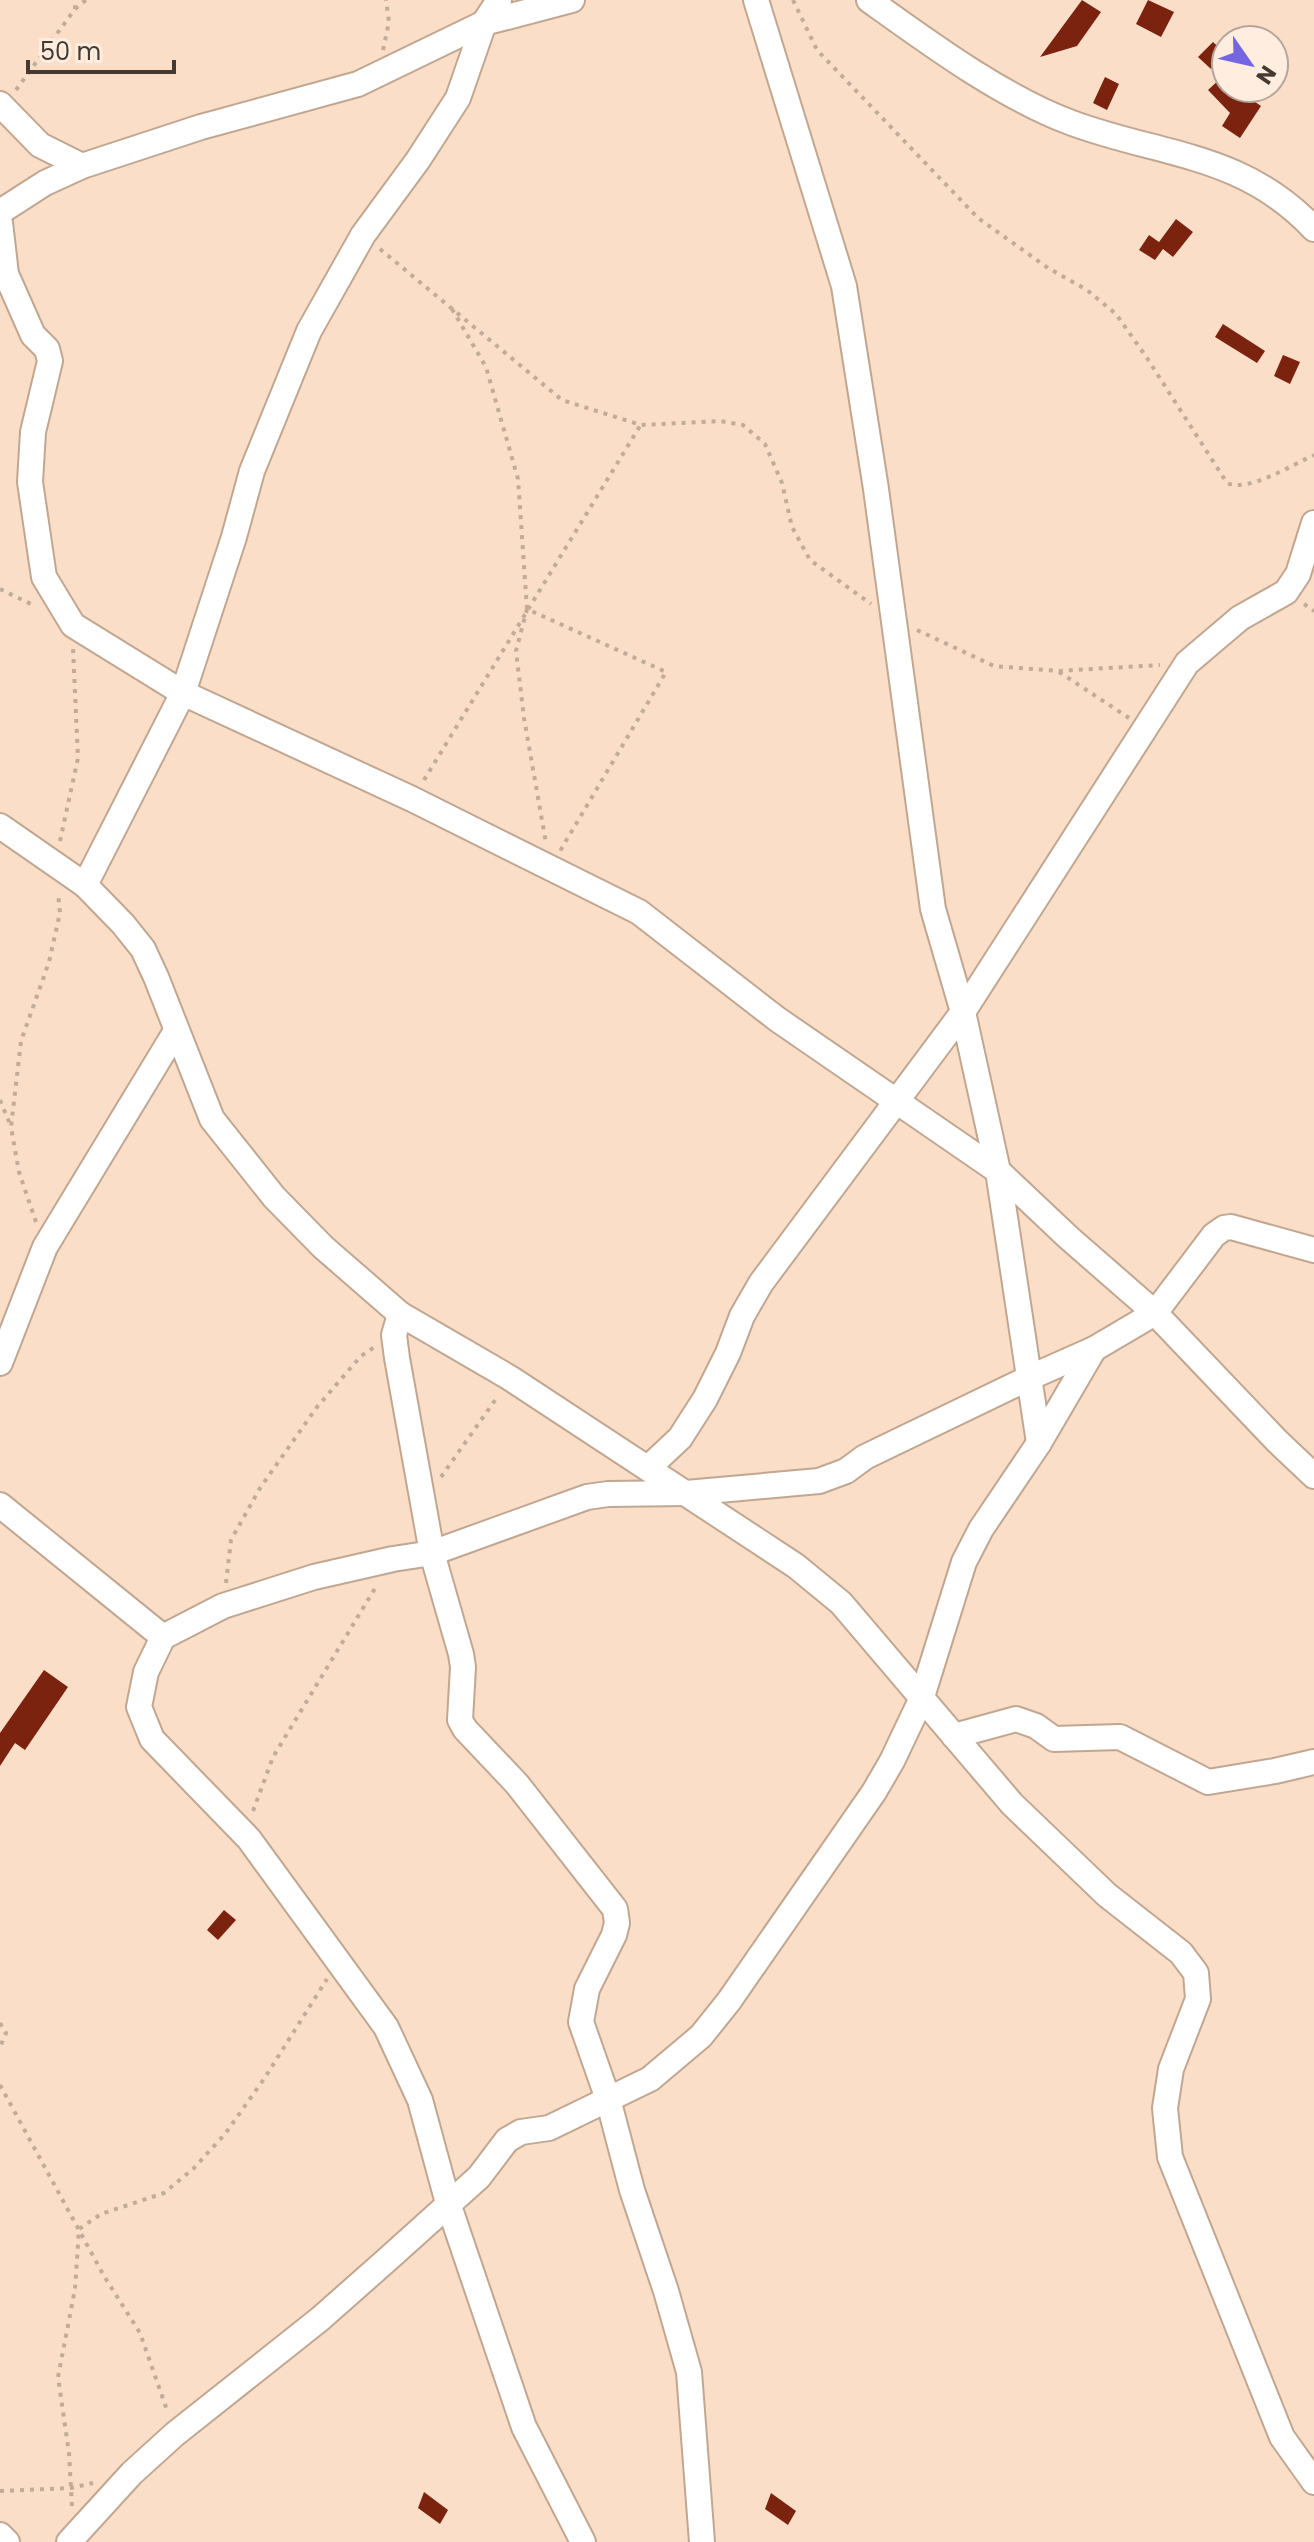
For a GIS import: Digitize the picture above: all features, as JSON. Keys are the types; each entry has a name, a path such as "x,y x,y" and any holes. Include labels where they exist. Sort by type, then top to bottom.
{"street":[{"path":"85,885 183,693 234,537 252,471 309,331 363,235 418,160 458,98 484,23 499,0"},
{"path":"0,212 45,183 82,166 201,127 358,84 484,23 572,0"},
{"path":"756,0 844,286 876,489 891,619 933,909 963,1012 998,1171 1039,1443"},
{"path":"869,0 927,41 1019,98 1072,123 1213,162 1260,185 1314,229"},
{"path":"2,105 40,145 82,166"},
{"path":"0,223 6,274 33,335"},
{"path":"0,308 47,349 50,361 33,432 30,482 44,577 73,625 183,693 412,799 639,912 777,1019 998,1171 1155,1313 1314,1476"},
{"path":"648,1468 680,1438 705,1399 742,1316 761,1283 963,1012 1187,663 1240,618 1286,592 1298,574 1314,523"},
{"path":"0,826 85,885 143,949 212,1119 274,1197 397,1324 510,1378 796,1566 841,1603 1012,1804 1107,1895 1181,1953 1196,1973 1198,1999 1171,2069 1165,2108 1170,2157 1282,2437 1314,2482"},
{"path":"0,1363 45,1247 176,1031"},
{"path":"583,2542 524,2427 448,2203 420,2100 386,2027 249,1839 152,1739 139,1707 146,1672 163,1637 223,1606 314,1577 432,1553 587,1497 686,1493 819,1481 846,1471 865,1457 1094,1349 1155,1313 1214,1235 1224,1228 1231,1227 1314,1250"},
{"path":"397,1324 422,1503 432,1553 461,1654 460,1720 517,1784 615,1909 617,1923 614,1935 587,1989 581,2022 608,2099 632,2190 689,2372 702,2542"},
{"path":"71,2539 132,2473 175,2434 320,2319 479,2177 507,2140 521,2132 549,2128 650,2079 701,2036 729,2001 874,1792 892,1761 921,1700 964,1562 981,1529 1039,1443 1094,1349"},
{"path":"0,1505 163,1637"},
{"path":"954,1736 1016,1719 1036,1726 1054,1739 1120,1737 1208,1782 1314,1762"},
{"path":"0,2535 7,2542"}],"path":[{"path":"75,0 75,9"},
{"path":"2,105 46,52 75,9 86,0"},
{"path":"382,53 389,22 386,0"},
{"path":"793,0 817,50 978,218 1048,268 1087,290 1116,314 1227,483 1241,486 1314,455"},
{"path":"363,235 562,400 641,425 720,421 743,425 765,444 782,483 792,527 810,560 891,619 994,666 1058,671 1187,663"},
{"path":"449,305 486,367 518,479 527,609 516,651 524,718 551,868"},
{"path":"412,799 641,425"},
{"path":"0,589 36,607"},
{"path":"527,609 666,672 551,868"},
{"path":"11,1127 21,1041 49,962 60,913 55,863 78,758 73,625"},
{"path":"1058,671 1144,728"},
{"path":"0,1100 11,1127 19,1172 45,1247"},
{"path":"223,1606 231,1540 260,1488 317,1407 361,1356 397,1324"},
{"path":"422,1503 510,1378"},
{"path":"249,1839 254,1803 273,1757 393,1559"},
{"path":"79,2229 101,2214 164,2193 193,2169 225,2134 338,1964"},
{"path":"0,2023 6,2033 0,2047"},
{"path":"0,2085 140,2333 175,2434"},
{"path":"71,2539 69,2453 58,2377 75,2289 79,2229"},
{"path":"0,2491 71,2488 132,2473"}],"building":[{"path":"1082,0 1101,12 1077,46 1040,57"},
{"path":"1148,0 1174,12 1161,37 1136,24"},
{"path":"1210,45 1210,68 1198,57"},
{"path":"1105,77 1119,84 1107,110 1093,103"},
{"path":"1221,104 1261,106 1240,138 1222,126 1230,113"},
{"path":"1176,219 1193,232 1173,257 1163,249 1155,260 1139,250 1149,235 1159,242"},
{"path":"1223,324 1265,351 1257,363 1215,337"},
{"path":"1283,355 1300,362 1290,384 1274,376"},
{"path":"44,1670 68,1687 25,1750 15,1743 0,1766 0,1733"},
{"path":"224,1910 236,1920 218,1940 207,1930"},
{"path":"424,2492 448,2510 440,2524 418,2508"},
{"path":"771,2493 796,2511 788,2525 765,2509"}]}
